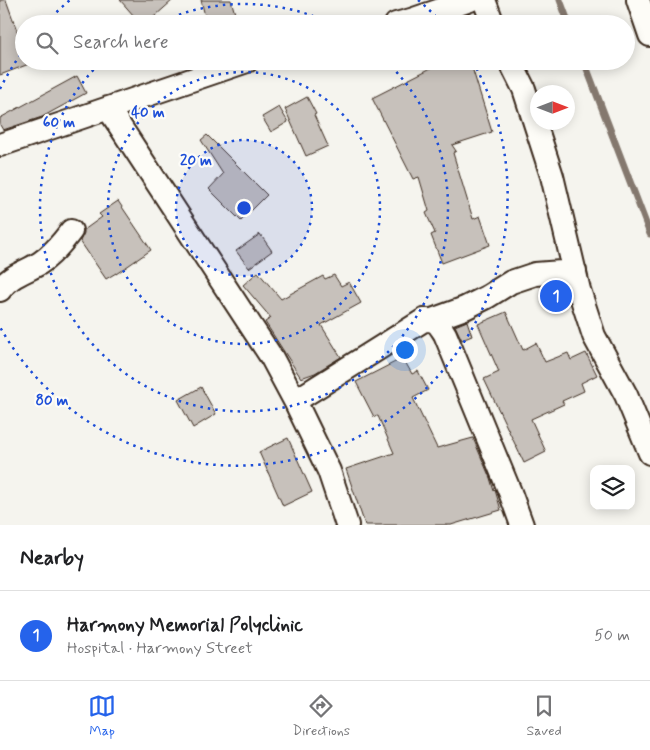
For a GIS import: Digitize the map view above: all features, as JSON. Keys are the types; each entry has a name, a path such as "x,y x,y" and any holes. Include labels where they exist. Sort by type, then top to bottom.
{"street":[{"path":"426,15 470,0"},
{"path":"484,0 490,15"},
{"path":"638,0 650,35"},
{"path":"0,146 220,70"},
{"path":"515,70 524,88 552,176 579,290 594,336 626,395 650,453"},
{"path":"108,108 272,358 329,472 347,525"},
{"path":"0,290 8,280 46,259 71,232"},
{"path":"295,401 424,320 432,320 472,304 512,282 535,274 575,271"},
{"path":"432,320 438,323 445,334 522,525"}],"building":[{"path":"0,0 6,0 15,25 15,69 0,75"},
{"path":"120,0 173,0 156,15 133,15"},
{"path":"201,0 231,0 235,15 205,15"},
{"path":"427,70 473,70 492,132 452,145 456,151 453,153 473,219 480,216 490,245 442,263 431,235 435,233 426,213 429,211 419,177 413,179 372,98"},
{"path":"77,76 86,93 42,117 3,130 0,125 0,118"},
{"path":"307,97 316,114 314,115 328,146 306,156 285,109"},
{"path":"279,107 288,122 271,132 262,117"},
{"path":"207,135 267,195 241,221 209,189 223,174 201,140"},
{"path":"118,201 151,250 106,279 80,241 84,230 102,217 99,214"},
{"path":"260,234 272,251 249,268 236,251"},
{"path":"258,272 281,299 323,276 325,279 334,275 341,286 349,282 361,303 321,325 341,357 315,373 301,378 265,322 271,318 243,285"},
{"path":"506,312 523,350 536,343 545,362 568,353 571,360 586,353 597,375 581,383 584,391 562,401 564,404 531,419 546,452 524,463 484,379 499,372 478,324"},
{"path":"467,321 472,336 462,340 455,326"},
{"path":"403,358 412,374 418,371 428,390 413,398 437,448 473,438 495,490 501,510 451,525 365,525 346,469 394,453 378,416 374,417 356,382"},
{"path":"201,387 216,414 193,428 178,400"},
{"path":"288,438 312,492 283,506 259,452"}],"waterway":[{"path":"560,0 566,15"},
{"path":"587,70 650,234"}],"place":[{"name":"Harmony Memorial Polyclinic","path":"556,296"}]}
